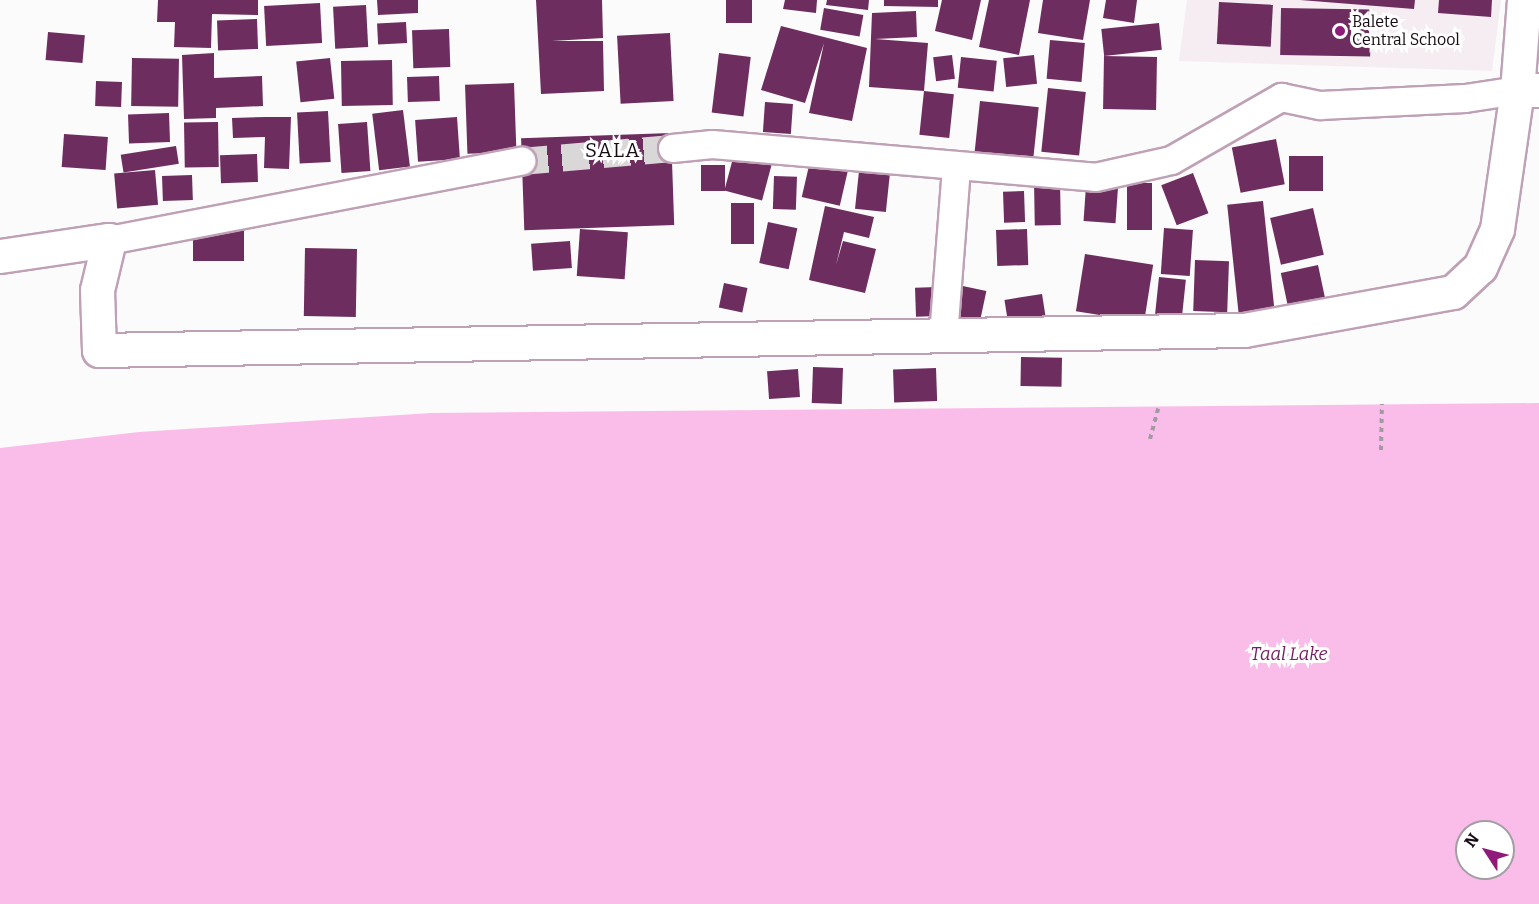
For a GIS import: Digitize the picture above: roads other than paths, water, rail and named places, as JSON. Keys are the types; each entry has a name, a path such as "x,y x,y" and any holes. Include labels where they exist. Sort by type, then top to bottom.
{"street":[{"path":"109,240 97,290 99,350 1244,330 1453,292 1480,267 1497,229 1528,90 1524,0"},
{"path":"672,148 712,144 956,168 1095,177 1171,160 1281,97 1320,105 1465,98 1528,90"},
{"path":"0,256 109,240 521,161"},
{"path":"943,336 956,168"}],"water":[{"name":"Taal Lake","path":"1539,403 1539,904 0,904 0,448 139,432 431,413"}],"tunnel":[{"path":"521,161 672,148"}],"place":[{"name":"Balete Central School","path":"1340,31"}],"district":[{"name":"SALA","path":"613,150"}]}
